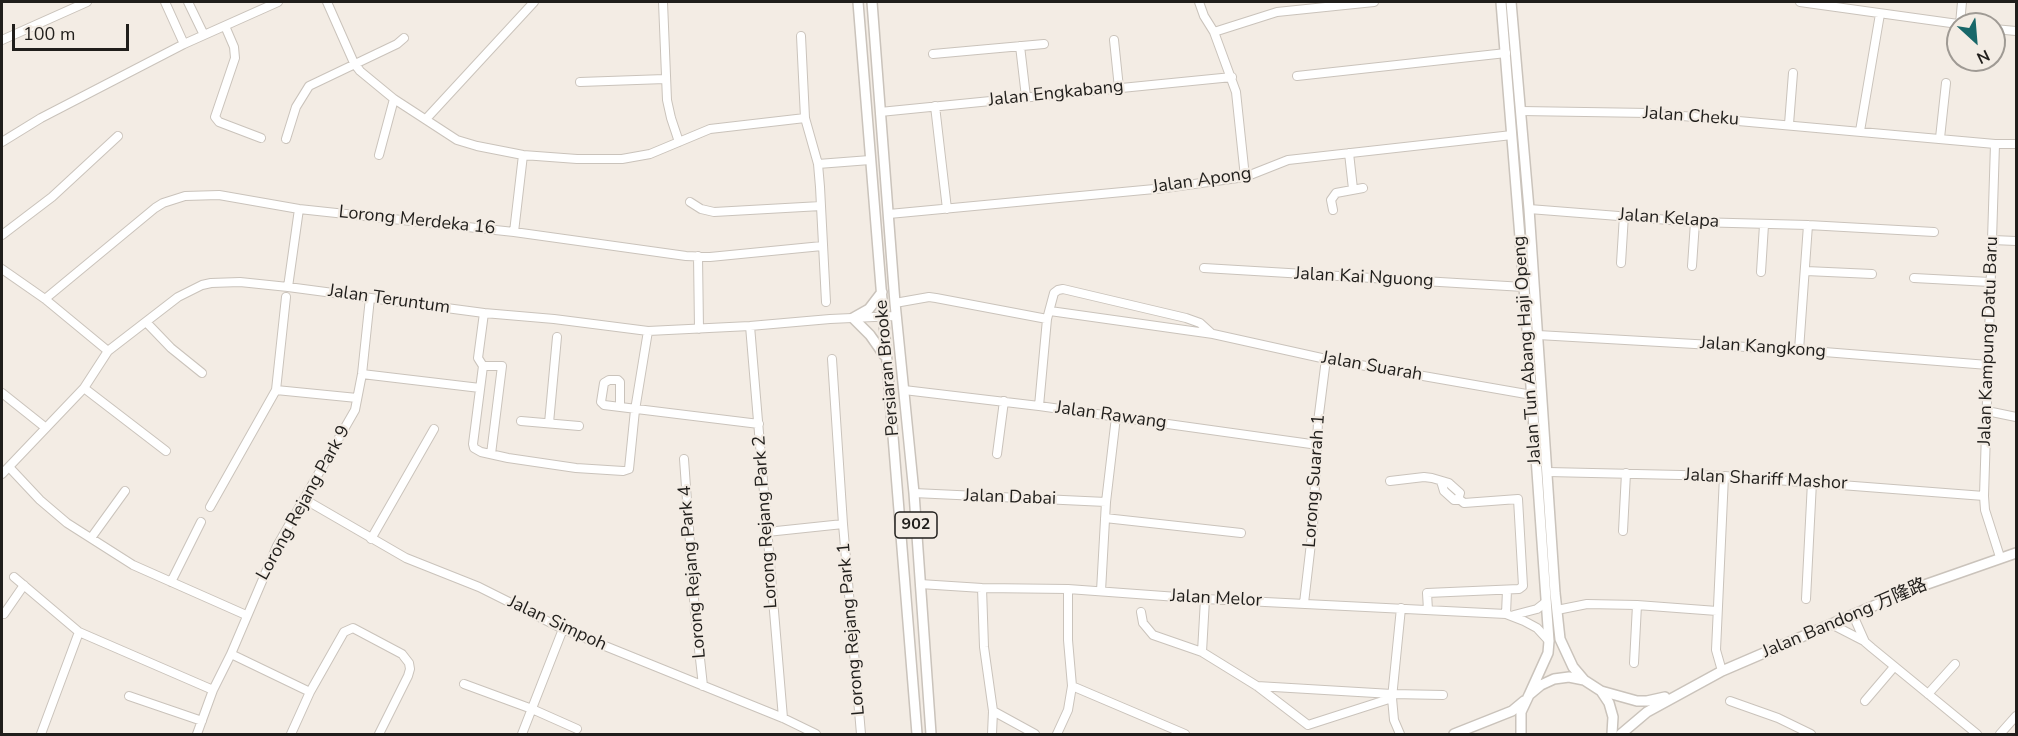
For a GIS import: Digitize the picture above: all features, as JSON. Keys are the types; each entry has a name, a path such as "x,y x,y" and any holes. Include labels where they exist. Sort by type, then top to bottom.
{"main road":[{"name":"Persiaran Brooke","path":"858,2 917,735"},
{"name":"Persiaran Brooke","path":"872,2 895,303 914,494 931,735"},
{"name":"Jalan Tun Abang Haji Openg","path":"1501,2 1549,641 1548,653 1521,712 1521,735"},
{"name":"Jalan Tun Abang Haji Openg","path":"1511,2 1529,209 1560,639 1573,667 1584,680"},
{"path":"882,292 868,309 853,318 881,348 886,360"},
{"name":"Jalan Bandong 万隆路","path":"1621,735 1647,712 1676,694 1722,671 1913,589 2016,553"},
{"path":"1454,735 1512,711 1540,685 1554,679 1569,677 1584,680 1601,692 1609,704 1613,717 1612,735"},
{"name":"Jalan Bandong 万隆路","path":"1601,692 1647,701 1676,694"}],"street":[{"path":"2,40 84,2"},
{"path":"165,2 184,44"},
{"path":"188,2 204,35"},
{"path":"2,142 41,118 184,44 278,2"},
{"path":"327,2 354,63 367,77 394,99 457,140 523,155 577,159 622,159 650,154 710,129 805,118"},
{"path":"426,119 534,2"},
{"path":"663,2 665,79 671,118 679,142"},
{"path":"1199,2 1232,76 1236,92 1245,177"},
{"path":"1276,2 1277,12"},
{"path":"1214,32 1277,12 1374,2"},
{"path":"1800,2 1946,22"},
{"path":"1860,131 1880,14"},
{"path":"225,26 234,47 235,58 215,117 219,122 261,138"},
{"path":"801,36 805,118 818,164 826,302"},
{"path":"286,140 296,106 309,86 397,44 404,38"},
{"path":"1114,40 1119,88"},
{"path":"933,54 1044,44"},
{"path":"1020,46 1026,97"},
{"path":"1297,76 1506,52"},
{"path":"1789,124 1793,73"},
{"name":"Jalan Engkabang","path":"880,112 1232,76"},
{"path":"580,82 665,79"},
{"path":"1940,138 1946,83"},
{"path":"379,155 394,99"},
{"path":"935,106 947,208"},
{"name":"Jalan Cheku","path":"1521,111 1649,113 1995,144"},
{"name":"Jalan Apong","path":"889,214 1165,188 1245,177 1287,160 1512,135"},
{"path":"2,235 52,197 118,136"},
{"path":"1995,144 2016,144"},
{"name":"Jalan Kampung Datu Baru","path":"1995,144 1984,496 1985,510 2000,557"},
{"path":"1349,153 1353,189"},
{"path":"514,232 523,155"},
{"path":"818,164 870,160"},
{"path":"1333,210 1332,197 1336,193 1363,188"},
{"name":"Lorong Merdeka 16","path":"45,299 156,208 170,200 185,196 219,195 299,209 514,232 686,256 710,257 822,246"},
{"path":"690,202 701,209 714,212 821,206"},
{"path":"288,286 299,209"},
{"name":"Jalan Kelapa","path":"1529,209 1695,222 1934,232"},
{"path":"1621,263 1624,215"},
{"path":"1692,266 1695,222"},
{"path":"1761,272 1764,225"},
{"path":"1799,350 1808,225"},
{"path":"1993,240 2016,241"},
{"path":"698,256 699,329"},
{"name":"Jalan Kai Nguong","path":"1204,268 1524,287"},
{"path":"2,269 45,299 108,351"},
{"path":"1806,271 1872,274"},
{"path":"1914,278 1990,282"},
{"name":"Jalan Teruntum","path":"2,474 84,388 108,351 178,297 202,285 240,282 288,286 484,313 648,331 897,316"},
{"name":"Jalan Suarah","path":"1039,406 1047,319 1054,293 1063,289 1186,318 1200,323 1213,334"},
{"path":"210,507 276,390 286,297"},
{"name":"Lorong Rejang Park 9","path":"197,735 213,690 231,654 277,546 355,410 362,374 370,298"},
{"path":"895,303 936,298 1047,319"},
{"name":"Jalan Suarah","path":"1050,311 1213,334 1326,359 1532,395"},
{"path":"484,313 478,358 483,366 473,444 476,450 576,468 625,471 630,467 635,410 648,331"},
{"path":"146,322 171,348 202,374"},
{"name":"Lorong Rejang Park 2","path":"750,326 783,718"},
{"name":"Jalan Kangkong","path":"1538,335 1799,350 1988,365"},
{"path":"549,423 557,337"},
{"name":"Lorong Rejang Park 1","path":"832,359 861,734"},
{"name":"Lorong Suarah 1","path":"1304,603 1313,526 1318,422 1326,359"},
{"path":"483,366 502,366 491,454"},
{"path":"362,374 480,388"},
{"path":"84,388 166,451"},
{"path":"276,390 357,398"},
{"name":"Jalan Rawang","path":"904,390 1004,401 1318,445"},
{"path":"2,393 46,428"},
{"path":"998,454 1004,401"},
{"path":"620,406 635,410 759,424"},
{"path":"1987,411 2016,417"},
{"path":"1101,591 1106,502 1116,417"},
{"path":"521,421 579,426"},
{"path":"371,539 434,429"},
{"name":"Lorong Rejang Park 4","path":"684,459 702,686"},
{"path":"9,466 40,500 67,523 132,565 246,615"},
{"name":"Jalan Shariff Mashor","path":"1548,472 1724,476 1984,496"},
{"path":"1623,531 1626,473"},
{"path":"1722,671 1716,650 1724,476"},
{"path":"1390,482 1424,477 1441,481 1450,484 1460,493 1461,501 1518,499 1523,586 1519,589 1507,590 1427,593 1428,610"},
{"path":"1806,599 1812,482"},
{"path":"91,538 125,491"},
{"name":"Jalan Dabai","path":"914,494 1106,502"},
{"name":"Jalan Simpoh","path":"304,499 406,558 479,587 563,629 783,718 816,735"},
{"path":"1105,518 1241,533"},
{"path":"171,582 201,522"},
{"name":"Lorong Rejang Park 1","path":"767,532 843,524"},
{"path":"14,577 79,632 213,690"},
{"name":"Jalan Melor","path":"921,584 982,588 1068,589 1509,615 1537,609 1546,602"},
{"path":"4,614 24,585"},
{"path":"982,588 984,647 993,711 992,735"},
{"path":"1056,735 1068,710 1072,686 1068,640 1068,589"},
{"path":"1507,590 1509,615"},
{"path":"1202,652 1204,598"},
{"path":"1557,610 1587,604 1717,611"},
{"path":"1634,663 1637,605"},
{"path":"1400,735 1394,720 1392,696 1401,608"},
{"path":"1141,612 1143,623 1153,634 1202,652 1257,686 1308,725 1392,696"},
{"name":"Jalan Melor","path":"1509,615 1537,628 1549,641"},
{"path":"1853,615 1865,642"},
{"path":"1831,624 1852,633 1865,642 1977,735"},
{"path":"522,735 563,629"},
{"path":"291,735 310,692 347,630 357,630 402,654 409,663 408,676 379,735"},
{"path":"41,735 79,632"},
{"path":"231,654 310,692"},
{"path":"1928,694 1955,664"},
{"path":"1865,701 1894,667"},
{"path":"464,684 532,709 577,729"},
{"path":"1072,686 1185,735"},
{"path":"1257,686 1392,696 1443,695"},
{"path":"129,696 202,721"},
{"path":"1730,701 1778,718 1811,735"},
{"path":"993,711 1035,735"},
{"path":"2000,735 2016,716"}]}
